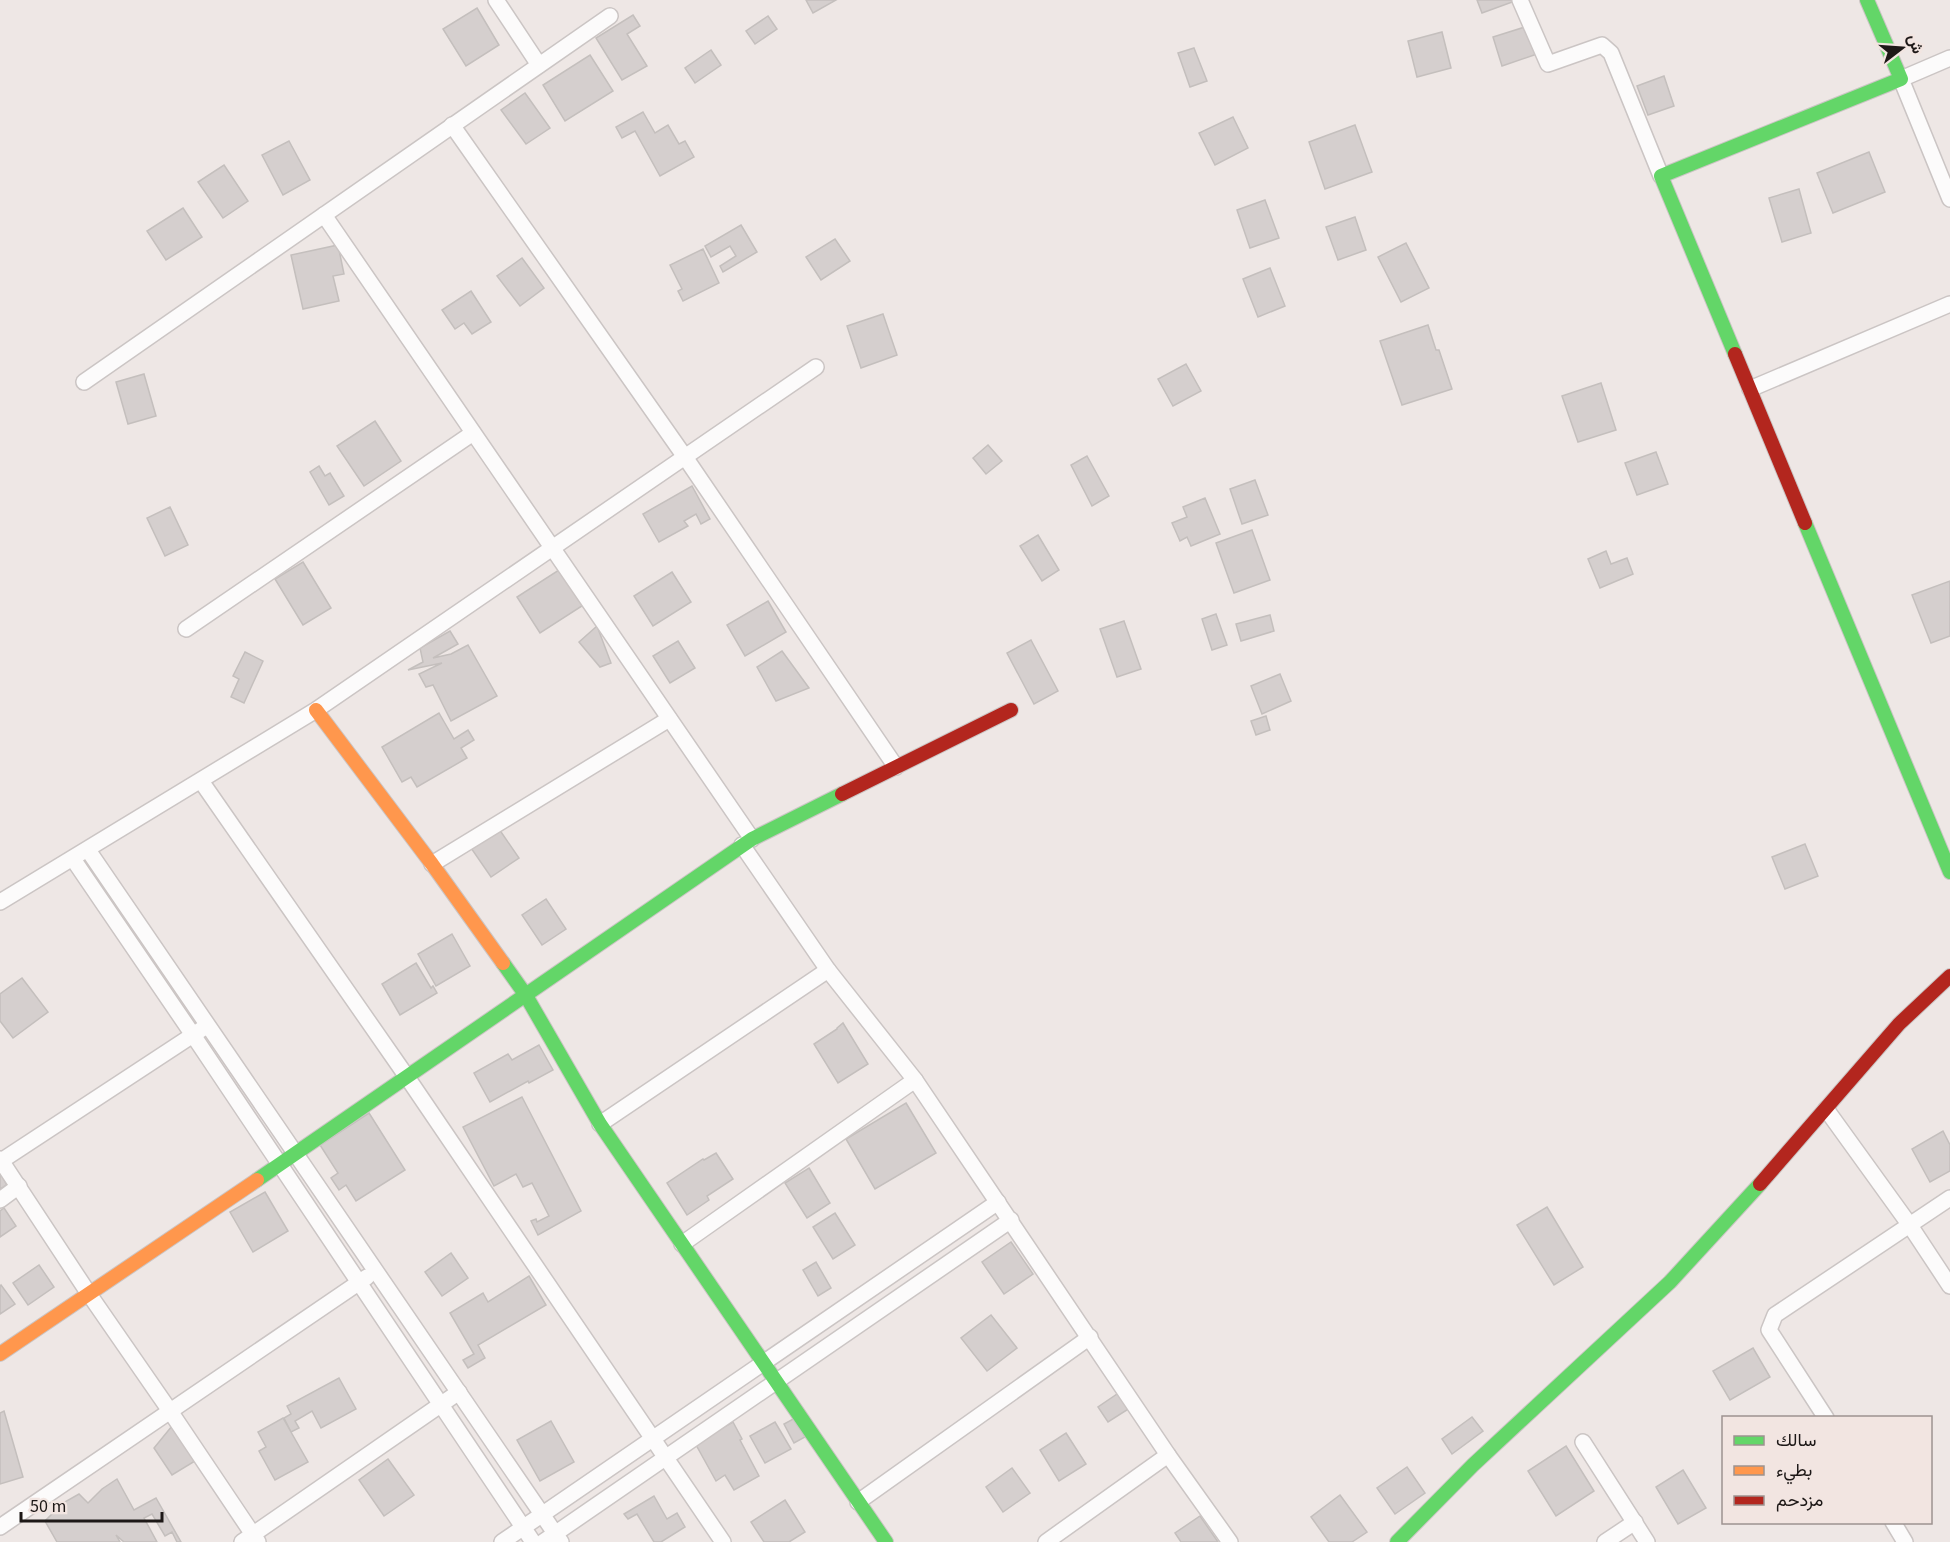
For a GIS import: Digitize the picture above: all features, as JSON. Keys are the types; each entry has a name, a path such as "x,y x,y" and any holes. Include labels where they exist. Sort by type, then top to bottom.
{"street":[{"path":"495,0 539,64"},
{"path":"1520,0 1548,64 1602,45 1611,53 1950,872"},
{"path":"1867,0 1950,199"},
{"path":"84,382 610,15"},
{"path":"1661,176 1950,58"},
{"path":"452,125 685,457 896,767"},
{"path":"324,215 669,719 828,970 915,1080 1168,1455 1230,1542"},
{"path":"1749,389 1950,304"},
{"path":"0,902 316,710 816,367"},
{"path":"186,629 473,433"},
{"path":"316,710 432,864 525,994 600,1124 886,1542"},
{"path":"0,1354 296,1154 747,842 1011,710"},
{"path":"432,864 669,719"},
{"path":"201,781 407,1077 723,1542"},
{"path":"88,850 542,1514 553,1539 666,1458 1011,1220"},
{"path":"72,859 193,1035 533,1542"},
{"path":"600,1124 828,970"},
{"path":"1397,1542 1473,1465 1670,1282 1826,1109 1899,1024 1950,976"},
{"path":"208,1025 1,1160 88,1294 170,1411 251,1540 459,1392"},
{"path":"682,1244 915,1080"},
{"path":"1826,1109 1909,1224 1950,1286"},
{"path":"0,1200 19,1186"},
{"path":"1825,1416 1769,1330 1775,1315 1950,1198"},
{"path":"502,1542 998,1202"},
{"path":"0,1527 376,1271"},
{"path":"858,1502 1090,1337"},
{"path":"1583,1442 1647,1542"},
{"path":"1046,1542 1168,1455"},
{"path":"1605,1542 1635,1522"},
{"path":"1894,1524 1905,1542"}],"building":[{"path":"806,0 836,0 813,13"},
{"path":"1477,0 1515,0 1515,1 1482,13"},
{"path":"477,8 499,45 466,66 443,29"},
{"path":"633,15 640,26 627,34 647,66 622,80 596,38"},
{"path":"768,16 777,29 755,44 746,31"},
{"path":"1528,26 1537,54 1502,66 1493,37"},
{"path":"1442,32 1451,68 1417,77 1408,41"},
{"path":"1194,48 1207,81 1190,87 1178,53"},
{"path":"711,50 721,65 695,83 685,68"},
{"path":"590,55 613,91 565,121 543,85"},
{"path":"1664,76 1674,106 1648,115 1637,86"},
{"path":"525,93 550,128 526,144 501,110"},
{"path":"643,112 655,133 668,125 679,144 685,141 694,157 660,176 635,131 622,138 616,127"},
{"path":"1233,117 1248,148 1215,165 1199,133"},
{"path":"1355,125 1372,172 1325,189 1309,142"},
{"path":"289,141 310,180 283,195 262,155"},
{"path":"1869,152 1885,192 1833,213 1817,173"},
{"path":"224,165 248,201 223,218 198,182"},
{"path":"1799,189 1811,233 1782,242 1769,198"},
{"path":"1265,200 1279,238 1250,248 1237,210"},
{"path":"183,208 202,237 166,260 147,231"},
{"path":"1355,217 1366,250 1338,260 1326,227"},
{"path":"741,225 757,252 723,272 720,266 736,256 730,246 711,257 705,246"},
{"path":"835,239 850,261 821,280 806,257"},
{"path":"1406,243 1429,288 1401,302 1378,257"},
{"path":"338,245 344,274 333,276 339,301 303,309 291,255"},
{"path":"703,249 719,283 683,301 678,291 682,289 670,265"},
{"path":"522,258 544,288 520,306 497,276"},
{"path":"1270,268 1285,306 1258,317 1243,279"},
{"path":"471,291 491,322 472,334 464,323 455,329 442,310"},
{"path":"883,314 897,355 861,368 847,326"},
{"path":"1428,325 1452,389 1402,405 1380,341"},
{"path":"1186,364 1201,391 1173,406 1158,379"},
{"path":"144,374 156,416 128,424 116,382"},
{"path":"1601,383 1616,430 1578,442 1562,396"},
{"path":"375,421 401,461 364,486 337,446"},
{"path":"988,445 1002,461 986,474 973,458"},
{"path":"1656,452 1668,484 1637,495 1625,463"},
{"path":"1087,456 1109,496 1092,506 1071,465"},
{"path":"319,466 325,476 330,473 344,496 329,505 310,472"},
{"path":"1255,480 1268,515 1242,524 1230,489"},
{"path":"692,486 710,519 701,524 696,514 684,521 688,526 659,542 643,514"},
{"path":"1205,498 1220,534 1191,546 1187,537 1180,541 1172,523 1187,517 1183,507"},
{"path":"170,507 188,545 165,556 147,518"},
{"path":"1252,530 1270,580 1234,593 1216,543"},
{"path":"1038,535 1059,570 1042,581 1020,546"},
{"path":"1606,551 1611,564 1627,558 1633,574 1600,588 1588,559"},
{"path":"303,562 331,608 303,625 275,579"},
{"path":"562,568 585,604 540,633 517,597"},
{"path":"672,572 691,602 653,626 634,596"},
{"path":"1950,581 1950,636 1931,643 1912,595"},
{"path":"768,601 786,632 745,656 727,625"},
{"path":"1216,614 1227,645 1212,650 1202,619"},
{"path":"1270,615 1274,631 1241,641 1236,624"},
{"path":"1124,621 1141,669 1117,677 1100,629"},
{"path":"597,626 611,663 600,667 579,642"},
{"path":"450,631 458,644 433,658 451,654 468,645 497,696 451,721 433,685 426,687 419,674 442,663 408,670 423,662 420,648"},
{"path":"1031,640 1058,691 1034,704 1007,653"},
{"path":"678,641 695,668 670,683 653,656"},
{"path":"782,651 809,688 776,701 757,667"},
{"path":"245,652 263,661 244,703 231,697 239,679 233,676"},
{"path":"1280,674 1291,701 1262,714 1251,686"},
{"path":"439,713 454,739 468,730 474,740 461,748 467,758 417,787 411,777 402,782 382,747"},
{"path":"1266,716 1270,730 1256,735 1251,721"},
{"path":"499,829 519,858 491,877 471,848"},
{"path":"1805,844 1818,876 1785,889 1772,857"},
{"path":"546,899 566,929 542,945 522,915"},
{"path":"452,934 470,966 436,986 418,954"},
{"path":"416,963 431,988 433,986 437,993 400,1015 382,984"},
{"path":"22,978 48,1012 13,1038 0,1021 0,994"},
{"path":"843,1023 868,1064 838,1083 814,1044"},
{"path":"539,1045 553,1070 490,1102 474,1073 508,1054 512,1060"},
{"path":"522,1097 581,1211 538,1235 531,1221 536,1219 537,1222 549,1216 532,1183 523,1187 516,1174 494,1186 463,1127"},
{"path":"906,1103 936,1153 875,1189 846,1139"},
{"path":"369,1113 405,1170 356,1201 346,1185 339,1190 331,1178 338,1173 320,1145"},
{"path":"1943,1131 1950,1145 1950,1171 1930,1182 1912,1149"},
{"path":"716,1153 733,1179 707,1196 709,1200 687,1215 667,1183"},
{"path":"809,1168 830,1203 807,1218 785,1183"},
{"path":"0,1173 7,1185 0,1189"},
{"path":"265,1192 288,1231 253,1252 230,1212"},
{"path":"1547,1207 1583,1267 1554,1285 1517,1225"},
{"path":"4,1208 16,1226 0,1237 0,1211"},
{"path":"835,1213 855,1245 833,1259 813,1227"},
{"path":"1011,1242 1033,1274 1004,1294 982,1262"},
{"path":"451,1253 468,1278 442,1296 425,1272"},
{"path":"816,1262 831,1288 818,1296 803,1270"},
{"path":"39,1265 54,1287 28,1305 13,1283"},
{"path":"529,1276 546,1305 478,1345 485,1358 468,1368 463,1360 474,1354 450,1313 483,1293 488,1302"},
{"path":"0,1286 15,1304 0,1314"},
{"path":"991,1315 1017,1348 987,1371 961,1338"},
{"path":"1753,1348 1770,1377 1730,1400 1713,1371"},
{"path":"339,1378 356,1409 321,1428 312,1411 295,1421 299,1428 291,1432 284,1418 291,1414 287,1406"},
{"path":"1120,1392 1130,1408 1108,1422 1098,1407"},
{"path":"4,1411 23,1477 0,1484 0,1413"},
{"path":"1472,1417 1483,1431 1452,1454 1442,1439"},
{"path":"283,1418 308,1462 275,1480 259,1451 266,1447 258,1432"},
{"path":"795,1418 805,1437 794,1443 784,1424"},
{"path":"551,1421 574,1462 540,1481 517,1440"},
{"path":"733,1422 759,1476 734,1490 725,1475 716,1481 695,1443"},
{"path":"775,1422 791,1449 765,1463 750,1436"},
{"path":"172,1426 195,1461 172,1475 154,1448"},
{"path":"1066,1433 1086,1464 1059,1481 1040,1450"},
{"path":"1566,1446 1594,1491 1556,1516 1528,1471"},
{"path":"388,1459 414,1495 384,1516 359,1480"},
{"path":"1407,1467 1425,1493 1395,1514 1377,1488"},
{"path":"1012,1468 1030,1493 1003,1512 986,1487"},
{"path":"1683,1470 1706,1508 1678,1524 1656,1487"},
{"path":"117,1479 134,1510 156,1498 181,1542 177,1542 172,1532 165,1536 152,1514 144,1518 157,1542 124,1542 116,1535 120,1542 57,1542 45,1521 63,1503 79,1494 88,1503 102,1489"},
{"path":"1340,1495 1367,1532 1352,1542 1329,1542 1311,1517"},
{"path":"654,1496 667,1519 677,1513 685,1527 661,1542 654,1542 637,1514 628,1519 624,1514"},
{"path":"785,1500 805,1532 789,1542 764,1542 751,1522"},
{"path":"1200,1516 1218,1542 1181,1542 1175,1533"}],"traffic: fast":[{"path":"1735,354 1661,176 1901,79 1867,0"},
{"path":"1805,523 1950,872"},
{"path":"257,1180 752,839 842,794"},
{"path":"503,963 525,994 600,1124 886,1542"},
{"path":"1397,1542 1473,1465 1670,1282 1760,1184"}],"traffic: slow":[{"path":"316,710 503,963"},
{"path":"0,1354 257,1180"}],"traffic: jam":[{"path":"1735,354 1805,523"},
{"path":"842,794 1011,710"},
{"path":"1760,1184 1899,1024 1950,976"}]}
